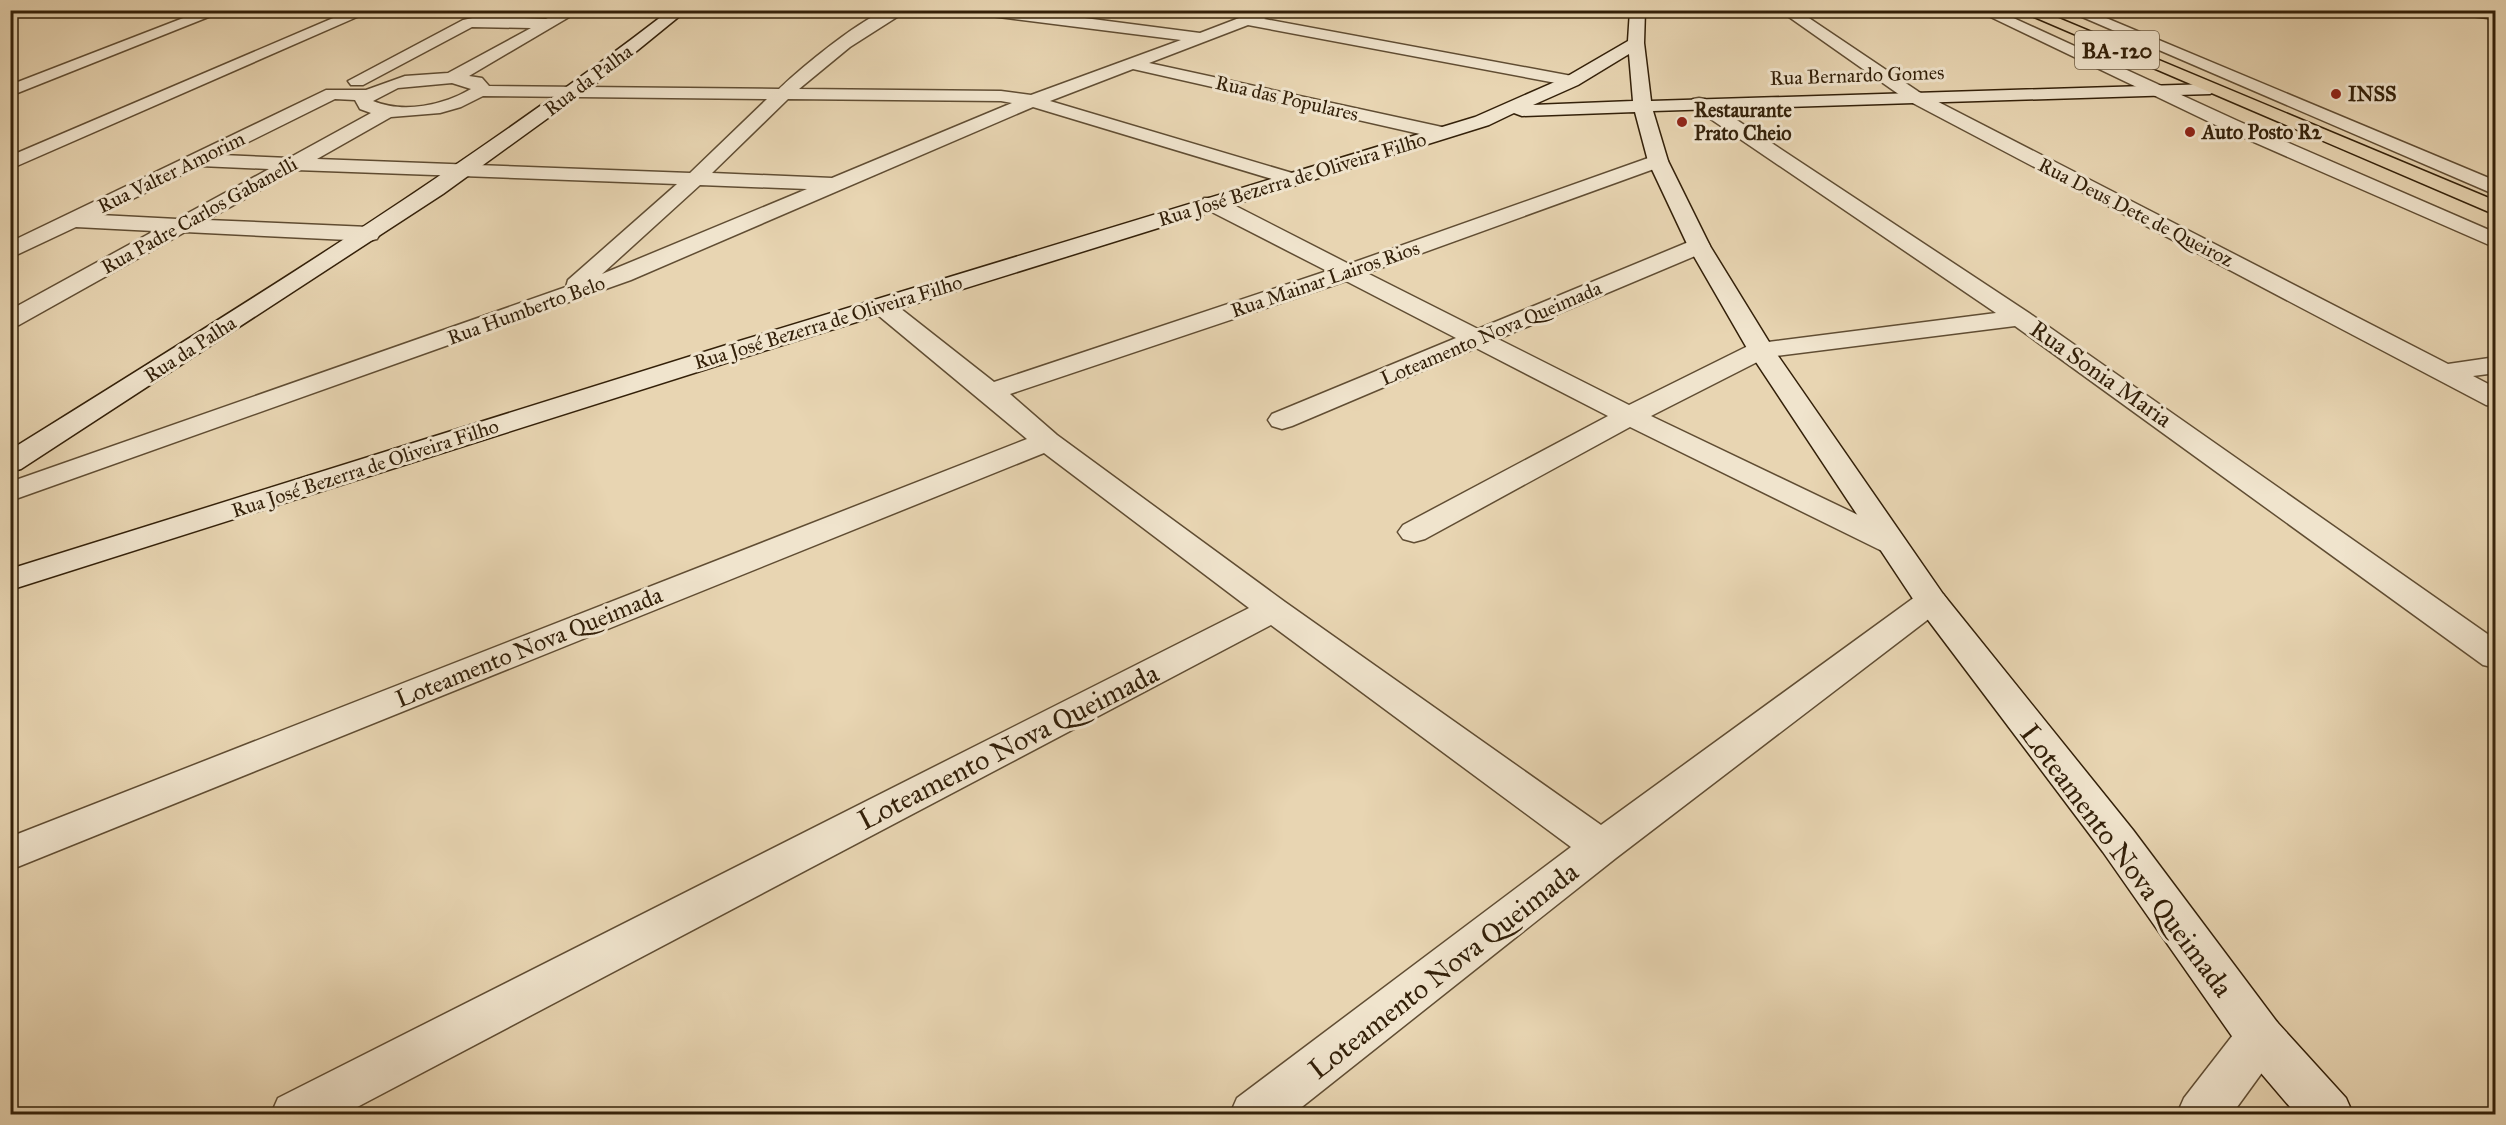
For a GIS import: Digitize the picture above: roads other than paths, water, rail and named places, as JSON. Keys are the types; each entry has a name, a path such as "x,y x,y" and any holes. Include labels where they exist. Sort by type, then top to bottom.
{"main road":[{"name":"BA-120","path":"2025,10 2496,209"}],"street":[{"path":"10,91 219,10"},
{"path":"10,163 366,10"},
{"path":"452,78 574,10"},
{"path":"562,298 695,179 781,95 857,33 901,10"},
{"path":"983,10 1204,37"},
{"path":"1032,101 1275,10"},
{"path":"1638,10 1636,43 1642,105"},
{"name":"Rua Deus Dete de Queiroz","path":"1786,10 1913,96 2496,399"},
{"path":"1983,10 2155,90 2496,241"},
{"path":"2073,10 2496,189"},
{"path":"2462,10 2496,15"},
{"name":"Rua da Palha","path":"10,463 466,170 574,93 681,11"},
{"name":"Rua Valter Amorim","path":"10,250 332,94 468,23 482,21 550,24"},
{"path":"1249,21 1572,81"},
{"name":"Rua José Bezerra de Oliveira Filho","path":"10,580 1506,112 1572,81 1636,43"},
{"name":"Rua das Populares","path":"1132,64 1442,133"},
{"path":"479,91 480,86 476,82 452,78 396,84 369,95 364,100 366,105 388,111 444,106 460,102 479,91 781,95 976,94 1032,101 1292,179"},
{"name":"Rua Bernardo Gomes","path":"1506,112 1913,96 2210,89"},
{"name":"Rua Valter Amorim","path":"332,94 369,95"},
{"name":"Rua Humberto Belo","path":"10,492 562,298 678,253 1032,101"},
{"name":"Rua Sonia Maria","path":"1699,103 2020,318 2496,657"},
{"name":"Loteamento Nova Queimada","path":"1642,105 1658,161 1699,246 1761,350 1931,602 2118,841 2259,1037 2328,1114"},
{"name":"Rua Padre Carlos Gabanelli","path":"10,320 388,111"},
{"path":"196,160 840,185"},
{"name":"Rua Mainar Lairos Rios","path":"990,392 1345,273 1658,161"},
{"path":"1212,203 1345,273 1629,416 1891,543"},
{"path":"73,220 369,234"},
{"name":"Loteamento Nova Queimada","path":"1282,420 1699,246"},
{"path":"10,300 41,302"},
{"name":"Loteamento Nova Queimada","path":"882,306 990,392 1047,441 1273,610 1601,847"},
{"path":"1414,532 1629,416 1761,350 2020,318"},
{"path":"2446,372 2496,365"},
{"name":"Loteamento Nova Queimada","path":"10,854 1047,441"},
{"name":"Loteamento Nova Queimada","path":"1255,1114 1601,847 1931,602"},
{"name":"Loteamento Nova Queimada","path":"296,1114 1273,610"},
{"path":"2202,1114 2259,1037"}],"place":[{"name":"INSS","path":"2336,94"},
{"name":"Restaurante Prato Cheio","path":"1682,122"},
{"name":"Auto Posto R2","path":"2190,132"}]}
